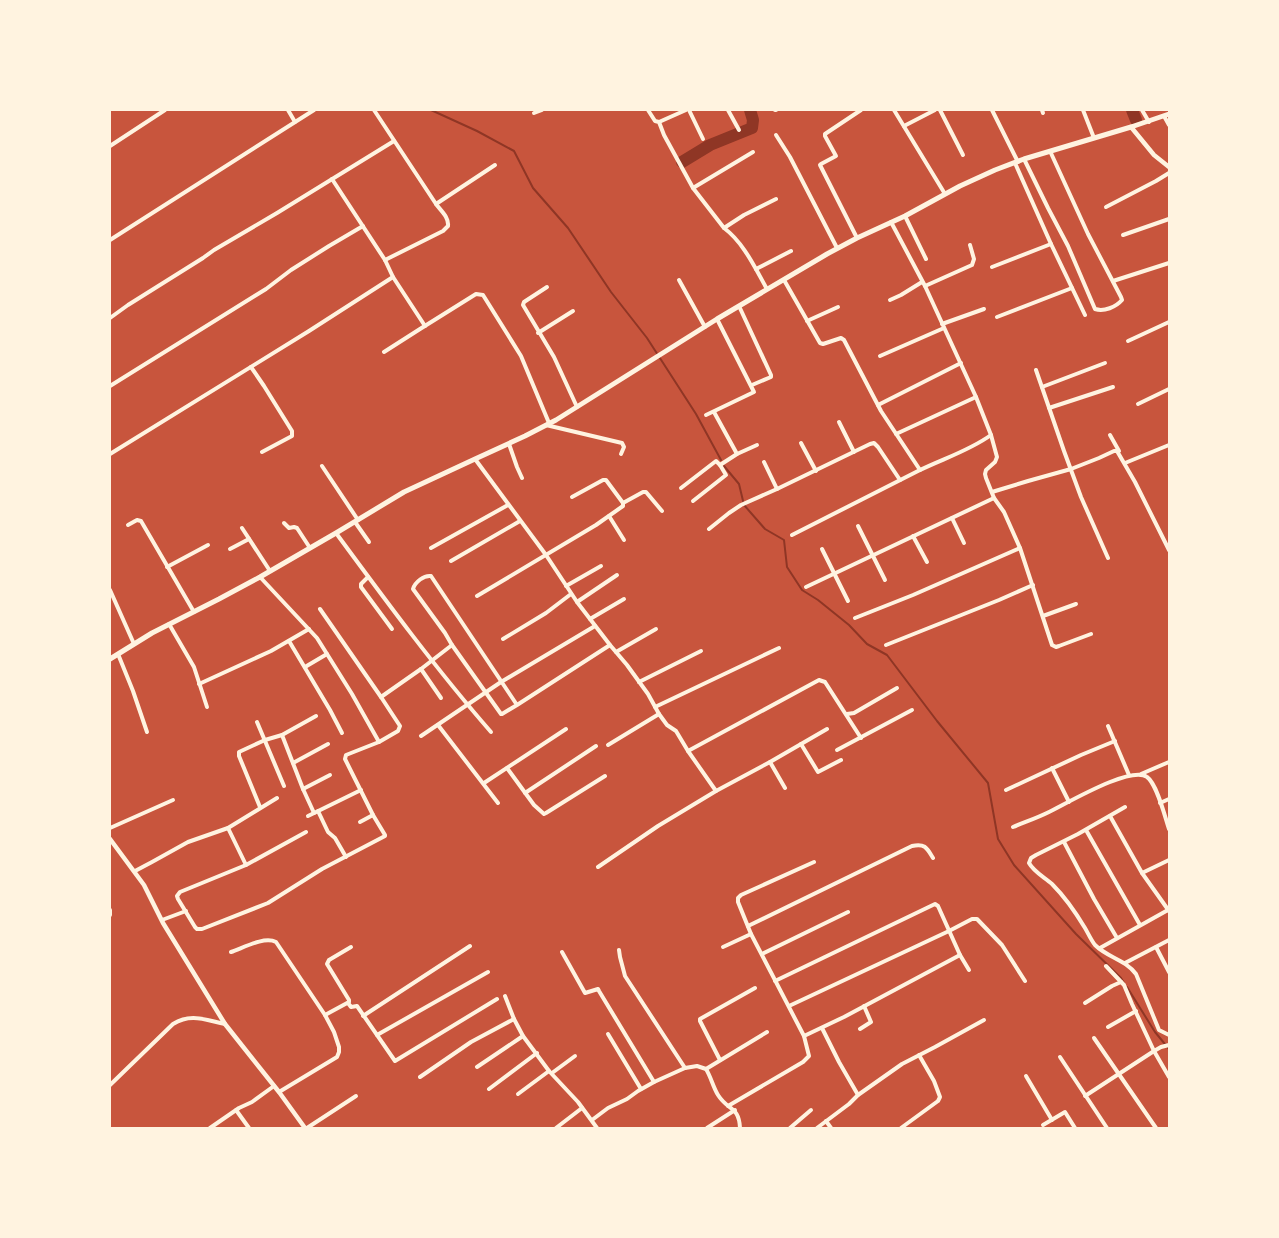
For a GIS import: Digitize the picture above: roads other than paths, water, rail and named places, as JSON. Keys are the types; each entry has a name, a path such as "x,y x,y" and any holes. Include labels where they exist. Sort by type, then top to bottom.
{"main road":[{"path":"110,659 169,624 270,571 404,492 548,424 717,319 837,248 905,216 974,179 1016,162 1167,115"}],"street":[{"path":"110,146 164,110"},
{"path":"288,110 295,122"},
{"path":"110,240 314,110"},
{"path":"374,110 447,219 448,226 386,260"},
{"path":"534,113 542,110"},
{"path":"648,110 655,121 659,122 664,135 693,188 724,228 742,246 767,289"},
{"path":"659,122 688,110 703,139"},
{"path":"728,110 739,130"},
{"path":"857,238 820,166 836,156 825,134 861,110"},
{"path":"894,110 945,194"},
{"path":"904,126 935,110"},
{"path":"940,110 963,155"},
{"path":"992,110 1051,244 1085,315"},
{"path":"1083,110 1094,138"},
{"path":"1142,110 1149,122"},
{"path":"1167,115 1169,125"},
{"path":"1131,127 1154,155 1169,167"},
{"path":"776,135 790,157 837,248"},
{"path":"110,318 214,250 394,141"},
{"path":"1024,159 1068,246 1095,309 1109,308 1121,301 1121,296 1088,234 1050,151"},
{"path":"693,188 753,152"},
{"path":"436,204 495,165"},
{"path":"1106,207 1169,173"},
{"path":"332,179 386,260 393,277 426,326"},
{"path":"724,228 744,215 776,199"},
{"path":"905,216 926,259"},
{"path":"1122,235 1169,219"},
{"path":"891,222 924,284 976,397 991,435 997,457 985,474 994,498 1004,512 1020,548 1052,645 1060,646 1091,634"},
{"path":"110,386 363,226"},
{"path":"992,267 1051,244"},
{"path":"890,300 972,265 974,259 970,245"},
{"path":"756,270 791,251"},
{"path":"1113,281 1169,264"},
{"path":"110,454 393,277"},
{"path":"679,280 705,327"},
{"path":"784,280 820,343 823,344 841,338 844,340 878,405 920,470"},
{"path":"547,287 523,304 538,333 554,357 577,407"},
{"path":"997,316 1072,288"},
{"path":"384,352 476,294 483,295 521,356 548,424 622,443 624,447 621,454"},
{"path":"739,306 771,375 771,377 752,385"},
{"path":"807,321 838,307"},
{"path":"880,356 984,309"},
{"path":"538,333 573,311"},
{"path":"706,416 753,393 754,390 717,319"},
{"path":"1128,341 1169,322"},
{"path":"1042,388 1105,363"},
{"path":"878,405 961,364"},
{"path":"251,367 292,431 292,436 262,452"},
{"path":"1036,370 1081,497 1108,558"},
{"path":"1049,408 1113,387"},
{"path":"1138,404 1169,389"},
{"path":"896,434 976,397"},
{"path":"714,412 737,454"},
{"path":"839,422 854,452"},
{"path":"792,535 920,470 984,441 991,435"},
{"path":"1110,435 1169,550"},
{"path":"801,443 816,471"},
{"path":"709,529 741,505 874,443 900,480"},
{"path":"509,444 522,478"},
{"path":"720,465 737,454 757,445"},
{"path":"1125,463 1169,445"},
{"path":"992,492 1071,469 1114,451 1119,451"},
{"path":"475,459 546,555 571,594 648,694 666,724 676,731 688,752 716,791"},
{"path":"681,488 716,461 720,465 726,475 693,501"},
{"path":"764,462 777,489"},
{"path":"322,466 369,542"},
{"path":"572,497 606,480 623,503"},
{"path":"477,596 596,525 623,506 623,503 643,492 646,492 662,511"},
{"path":"806,587 994,498"},
{"path":"431,548 508,505"},
{"path":"609,516 624,540"},
{"path":"952,518 964,543"},
{"path":"128,525 137,520 140,521 194,612"},
{"path":"451,561 520,521"},
{"path":"284,523 289,528 297,528 310,548"},
{"path":"858,526 885,580"},
{"path":"242,528 270,571"},
{"path":"336,533 432,660 491,732"},
{"path":"913,536 927,562"},
{"path":"230,550 249,538"},
{"path":"167,567 208,545"},
{"path":"855,618 905,599 1020,548"},
{"path":"822,549 848,601"},
{"path":"566,586 601,566"},
{"path":"577,602 618,575"},
{"path":"260,576 309,629 327,654 379,742"},
{"path":"517,705 431,576 427,576 416,583 413,589 501,714 517,705 610,646"},
{"path":"368,577 361,584 361,587 392,629"},
{"path":"886,646 1033,586"},
{"path":"110,590 134,644"},
{"path":"503,639 546,613 571,594"},
{"path":"590,619 624,599"},
{"path":"1042,616 1076,604"},
{"path":"306,832 246,865 180,892 178,899 197,930 202,930 268,904 322,869 385,836 345,756 379,742 398,731 400,729 399,725 320,608"},
{"path":"169,624 194,667 207,707"},
{"path":"421,736 501,682 595,626"},
{"path":"200,684 271,651 309,629"},
{"path":"616,652 656,629"},
{"path":"289,641 342,733"},
{"path":"381,697 452,646"},
{"path":"655,707 779,648"},
{"path":"639,682 700,651"},
{"path":"118,654 147,732"},
{"path":"305,667 327,654"},
{"path":"421,669 441,698"},
{"path":"688,752 819,680 825,682 861,738"},
{"path":"847,714 897,688"},
{"path":"837,750 912,710"},
{"path":"608,745 659,714"},
{"path":"260,807 239,753 241,750 282,735 316,716"},
{"path":"257,722 284,786"},
{"path":"438,724 498,803"},
{"path":"1108,726 1129,775"},
{"path":"484,783 566,729"},
{"path":"598,867 658,826 716,791 827,729"},
{"path":"282,735 303,789 328,832 335,838 346,857"},
{"path":"1006,790 1115,741"},
{"path":"293,763 328,744"},
{"path":"801,744 818,772 841,760"},
{"path":"525,793 596,746"},
{"path":"770,762 785,788"},
{"path":"1014,827 1106,783 1129,775 1141,774 1169,762"},
{"path":"508,768 534,805 544,814 605,776"},
{"path":"1052,768 1068,802"},
{"path":"303,789 330,774"},
{"path":"1141,774 1148,777 1155,787 1169,829"},
{"path":"308,816 361,790"},
{"path":"135,871 188,842 228,828 277,798"},
{"path":"1160,803 1169,799"},
{"path":"110,828 173,800"},
{"path":"1125,807 1064,842 1036,855 1031,858 1030,863 1062,896 1077,915 1094,944 1125,963 1136,974 1159,1030 1169,1035"},
{"path":"360,822 373,815"},
{"path":"1100,948 1168,910 1142,873 1110,816"},
{"path":"228,828 246,865"},
{"path":"1086,830 1140,926"},
{"path":"110,839 144,885 162,920 225,1024 306,1128 356,1096"},
{"path":"1064,842 1117,938"},
{"path":"748,926 912,846 923,845 933,858"},
{"path":"1142,873 1169,860"},
{"path":"728,1106 808,1059 809,1053 804,1036 748,926 738,898 814,862"},
{"path":"775,981 935,904 938,906 960,955 969,970"},
{"path":"110,910 110,915"},
{"path":"162,920 186,911"},
{"path":"762,954 848,912"},
{"path":"789,1006 972,919 977,919 1002,945 1025,982"},
{"path":"723,947 752,934"},
{"path":"1125,963 1169,940"},
{"path":"231,952 262,941 276,942 325,1015 339,1046 337,1057 279,1092"},
{"path":"363,1016 470,946"},
{"path":"351,947 327,961 327,964 349,1000 348,1003 351,1007 357,1006 395,1061 497,999"},
{"path":"1156,947 1169,972"},
{"path":"619,950 625,976 685,1068"},
{"path":"562,952 585,992 596,989 600,991 654,1082"},
{"path":"804,1036 960,955"},
{"path":"1106,966 1124,985 1154,1051 1169,1077"},
{"path":"377,1035 488,972"},
{"path":"1085,1003 1122,982"},
{"path":"720,1060 700,1019 755,988"},
{"path":"506,996 514,1020 523,1036 550,1072 598,1128"},
{"path":"325,1015 348,1003"},
{"path":"860,1029 871,1022 864,1006"},
{"path":"1108,1027 1136,1011"},
{"path":"110,1085 173,1024 181,1019 191,1017 225,1024"},
{"path":"420,1077 471,1042 514,1020"},
{"path":"817,1128 858,1095 902,1064 984,1020"},
{"path":"822,1028 858,1095"},
{"path":"706,1069 767,1032"},
{"path":"608,1034 641,1089"},
{"path":"477,1067 523,1036"},
{"path":"1094,1038 1156,1128"},
{"path":"1085,1096 1154,1051 1169,1045"},
{"path":"489,1088 537,1053"},
{"path":"901,1128 940,1099 937,1089 919,1055"},
{"path":"518,1094 575,1056"},
{"path":"1060,1057 1106,1126 1099,1128"},
{"path":"592,1120 608,1108 627,1099 654,1082 685,1068 697,1066 706,1069 717,1094 725,1104 735,1110 740,1128"},
{"path":"1026,1076 1052,1120"},
{"path":"212,1127 274,1086"},
{"path":"556,1128 582,1108"},
{"path":"236,1110 249,1128"},
{"path":"707,1128 735,1110"},
{"path":"790,1128 811,1110"},
{"path":"1043,1126 1065,1112 1075,1128"},
{"path":"826,1121 831,1128"}],"waterway":[{"path":"431,110 477,131 514,151 533,188 568,228 611,292 647,338 696,414 721,460"},
{"path":"682,162 710,145 752,128 753,120 750,110"},
{"path":"1132,110 1136,120"},
{"path":"724,466 739,484 744,505 765,529 784,540 787,567 802,590 818,600 849,625 867,644 887,655 937,721 988,783 998,839 1014,865 1076,934 1124,983"},
{"path":"1127,987 1155,1032 1169,1049"}]}
